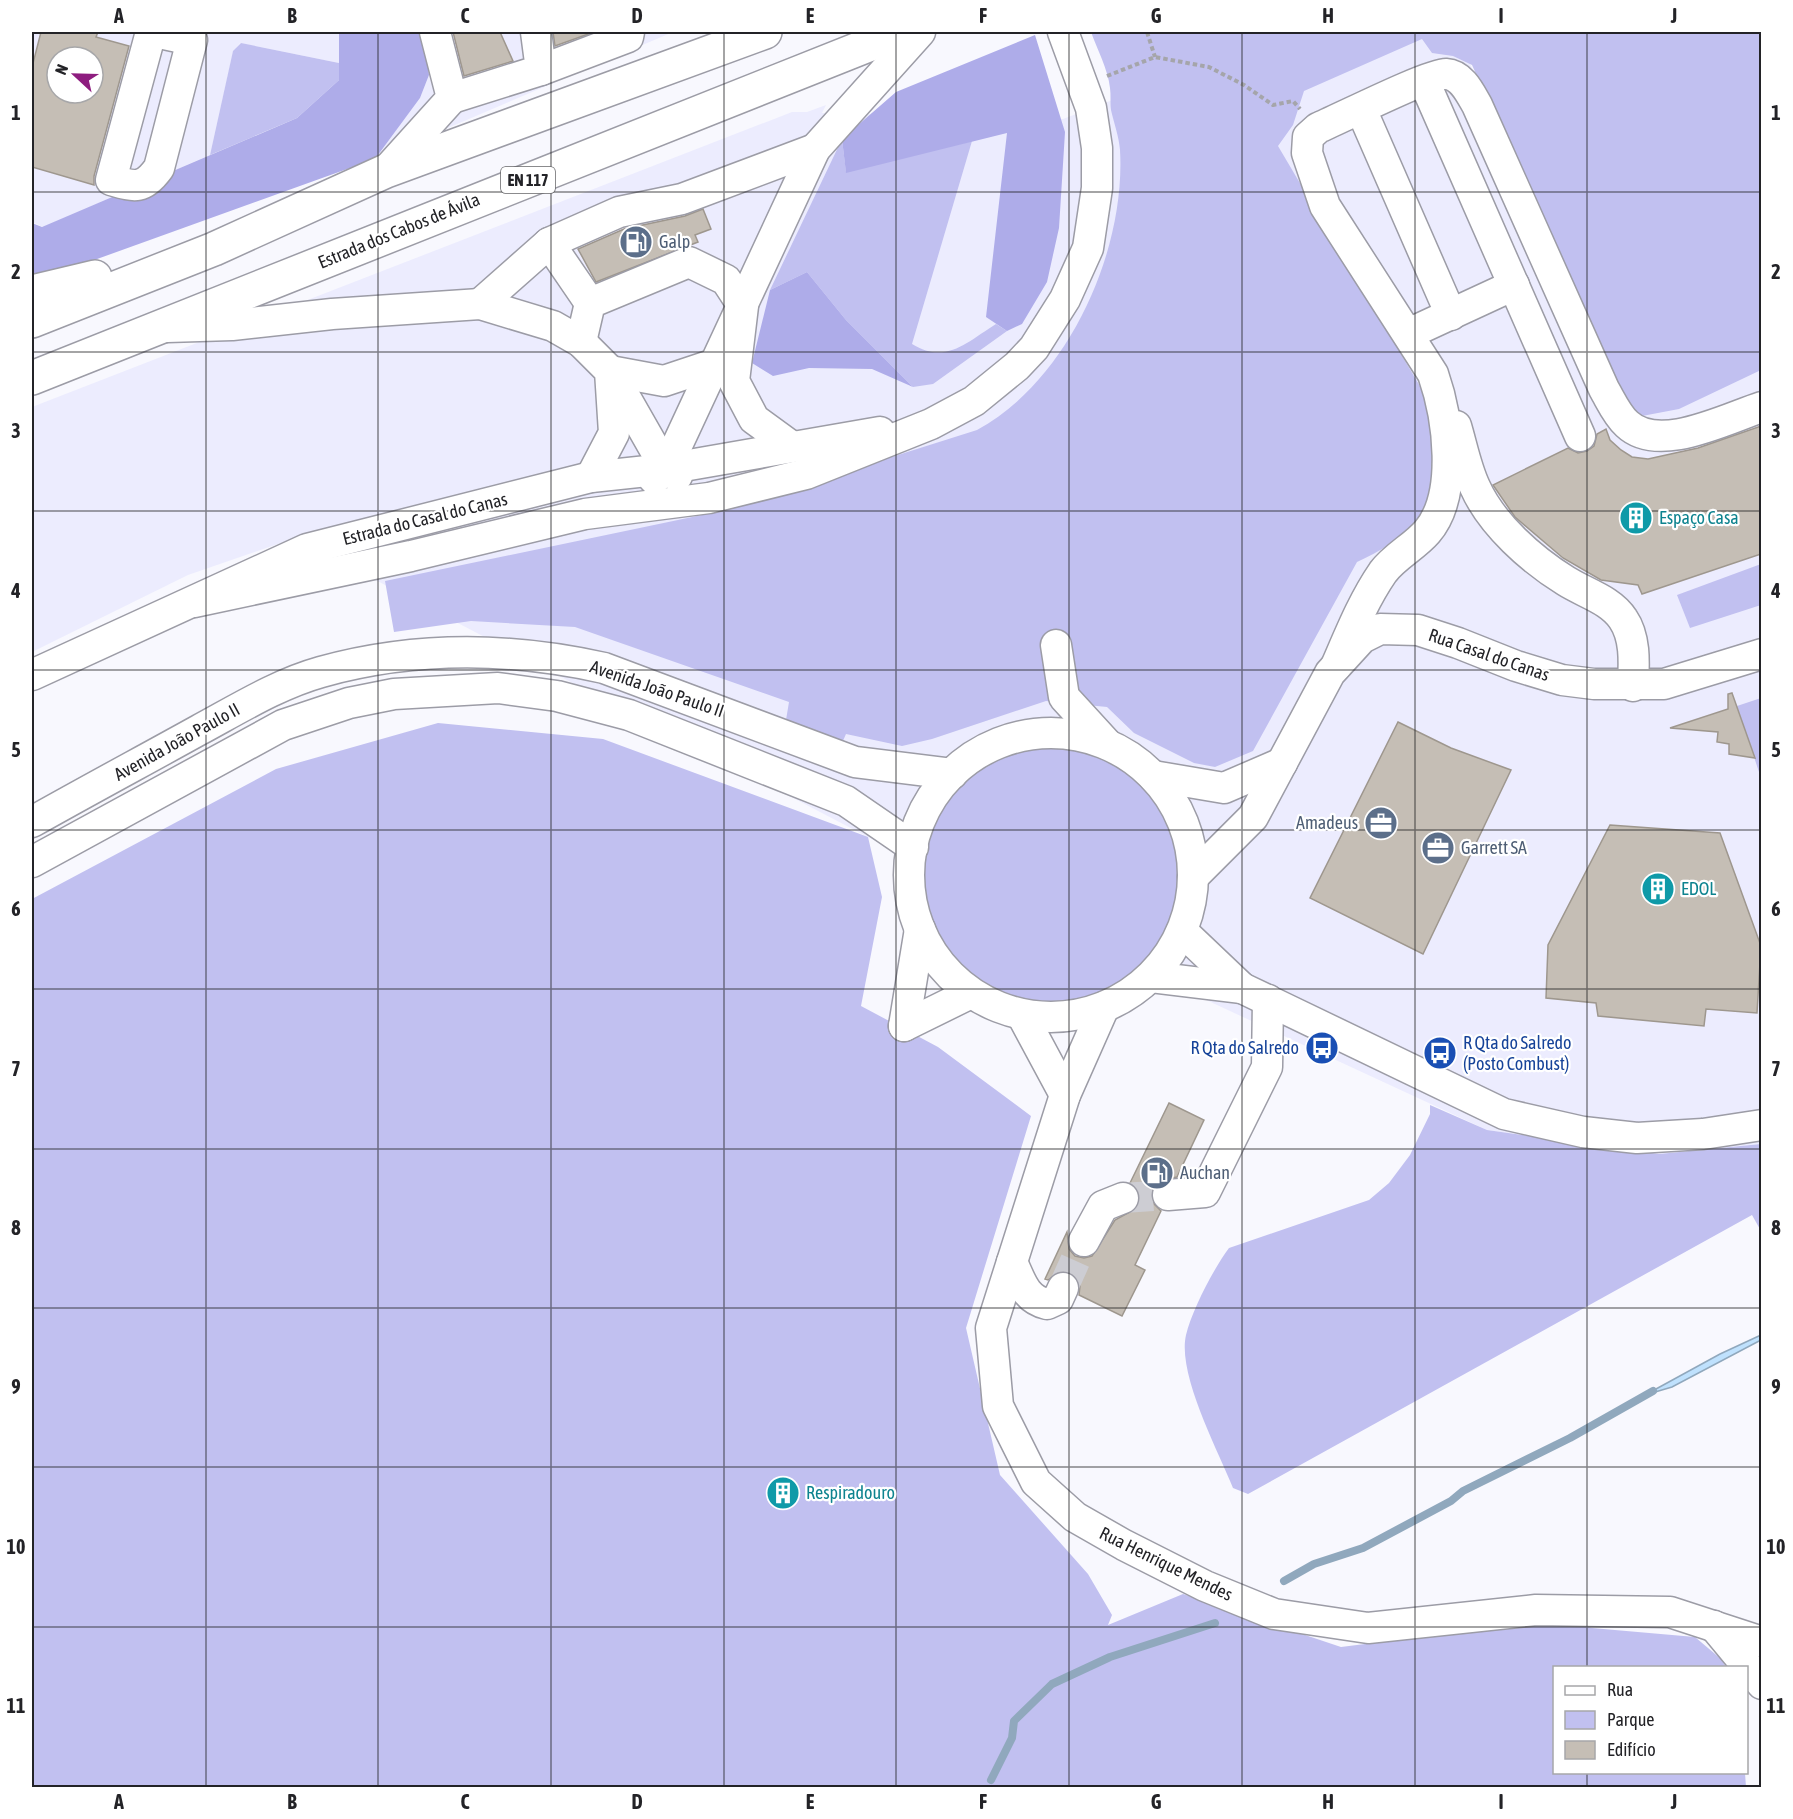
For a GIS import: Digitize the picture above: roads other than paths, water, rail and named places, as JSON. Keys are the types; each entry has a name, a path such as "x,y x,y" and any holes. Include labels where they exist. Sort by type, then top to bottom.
{"highway":[{"path":"32,321 214,249 386,171 765,32"},
{"name":"Estrada dos Cabos de Ávila","path":"32,378 901,32"},
{"path":"32,292 214,249"}],"street":[{"path":"153,32 192,40 159,168 150,181 135,187 111,180 153,32"},
{"path":"435,32 452,98"},
{"path":"536,32 541,70"},
{"path":"386,171 452,98 541,70 627,37 629,32"},
{"path":"666,469 712,364 743,306 815,149 920,32"},
{"name":"Estrada do Casal do Canas","path":"194,602 411,556 585,514 709,498 807,474 931,424 974,401 1017,366 1052,324 1078,275 1088,248 1097,188 1097,148 1087,95 1063,32"},
{"path":"1633,686 1634,658 1631,635 1623,619 1613,608 1567,582 1531,555 1493,515 1475,487 1447,398 1325,206 1307,153 1308,137 1318,128 1424,81 1445,74 1458,78 1468,89 1604,389 1626,423 1638,432 1654,437 1674,436 1761,407"},
{"path":"1424,81 1580,436"},
{"path":"1361,109 1451,315"},
{"path":"480,304 549,243 619,212 682,199 815,149"},
{"path":"549,243 590,303 581,342"},
{"path":"590,303 689,262 726,280 743,306 734,381 754,419 791,446"},
{"path":"1408,334 1514,285"},
{"path":"155,328 232,325 332,314 480,304 554,326 581,342 610,371 666,469 709,498"},
{"path":"610,371 664,381 712,364"},
{"path":"591,477 614,433 610,371"},
{"path":"1336,666 1359,614 1384,570 1425,534 1437,518 1444,495 1447,447 1442,401 1433,374"},
{"name":"Estrada do Casal do Canas","path":"32,675 307,549 591,477 666,469 931,424"},
{"name":"Estrada do Casal do Canas","path":"585,514 639,492 666,469"},
{"name":"Rua Casal do Canas","path":"1193,877 1253,817 1336,666 1362,638 1380,629 1399,628 1458,643 1516,666 1562,680 1633,686 1664,684 1761,654"},
{"path":"1056,645 1064,697 1107,744"},
{"name":"Avenida João Paulo II","path":"32,822 269,692 320,672 388,658 441,652 501,652 571,661 604,668 855,762 952,774"},
{"name":"Avenida João Paulo II","path":"32,862 283,725 349,703 394,694 498,688 557,696 629,715 846,801 913,847"},
{"path":"1053,733 1081,736 1107,744 1132,758 1153,776 1170,798 1183,822 1191,849 1193,877 1190,904 1182,931 1168,956 1151,977 1129,994 1104,1007 1050,1018 1022,1015 996,1006 971,993 950,975 933,953 920,929 912,902 910,884 913,847 921,820 934,795 952,774 974,756 999,743 1025,736 1053,733"},
{"path":"1153,776 1224,788 1282,763"},
{"path":"920,929 904,1026 971,993"},
{"path":"1182,931 1255,994 1504,1114 1544,1124 1637,1138 1703,1134 1761,1125"},
{"path":"1151,977 1255,994"},
{"path":"1168,1195 1205,1192 1268,1067 1255,994"},
{"name":"Rua Henrique Mendes","path":"1104,1007 1065,1095 991,1328 998,1406 1036,1482 1075,1517 1124,1545 1204,1586 1274,1614 1368,1628 1536,1610 1608,1609 1670,1612 1761,1642"},
{"path":"1022,1015 1065,1095"},
{"path":"1084,1241 1103,1206 1123,1198"},
{"path":"1012,1262 1025,1292 1034,1301 1047,1304 1058,1299 1063,1288"},
{"path":"1714,1626 1746,1666"},
{"path":"1748,1668 1761,1684"}],"waterway":[{"path":"1284,1581 1314,1564 1363,1548 1451,1501 1463,1491 1570,1438 1653,1391"},
{"path":"991,1780 1012,1738 1014,1721 1052,1684 1110,1657 1215,1623"}],"tunnel":[{"path":"1123,1198 1168,1195"},
{"path":"1063,1288 1084,1241"}],"place":[{"name":"Galp","path":"636,242"},
{"name":"Espaço Casa","path":"1636,518"},
{"name":"Amadeus","path":"1381,823"},
{"name":"Garrett SA","path":"1438,848"},
{"name":"EDOL","path":"1658,889"},
{"name":"R Qta do Salredo","path":"1322,1048"},
{"name":"R Qta do Salredo (Posto Combust)","path":"1440,1053"},
{"name":"Auchan","path":"1157,1173"},
{"name":"Respiradouro","path":"783,1493"}]}
